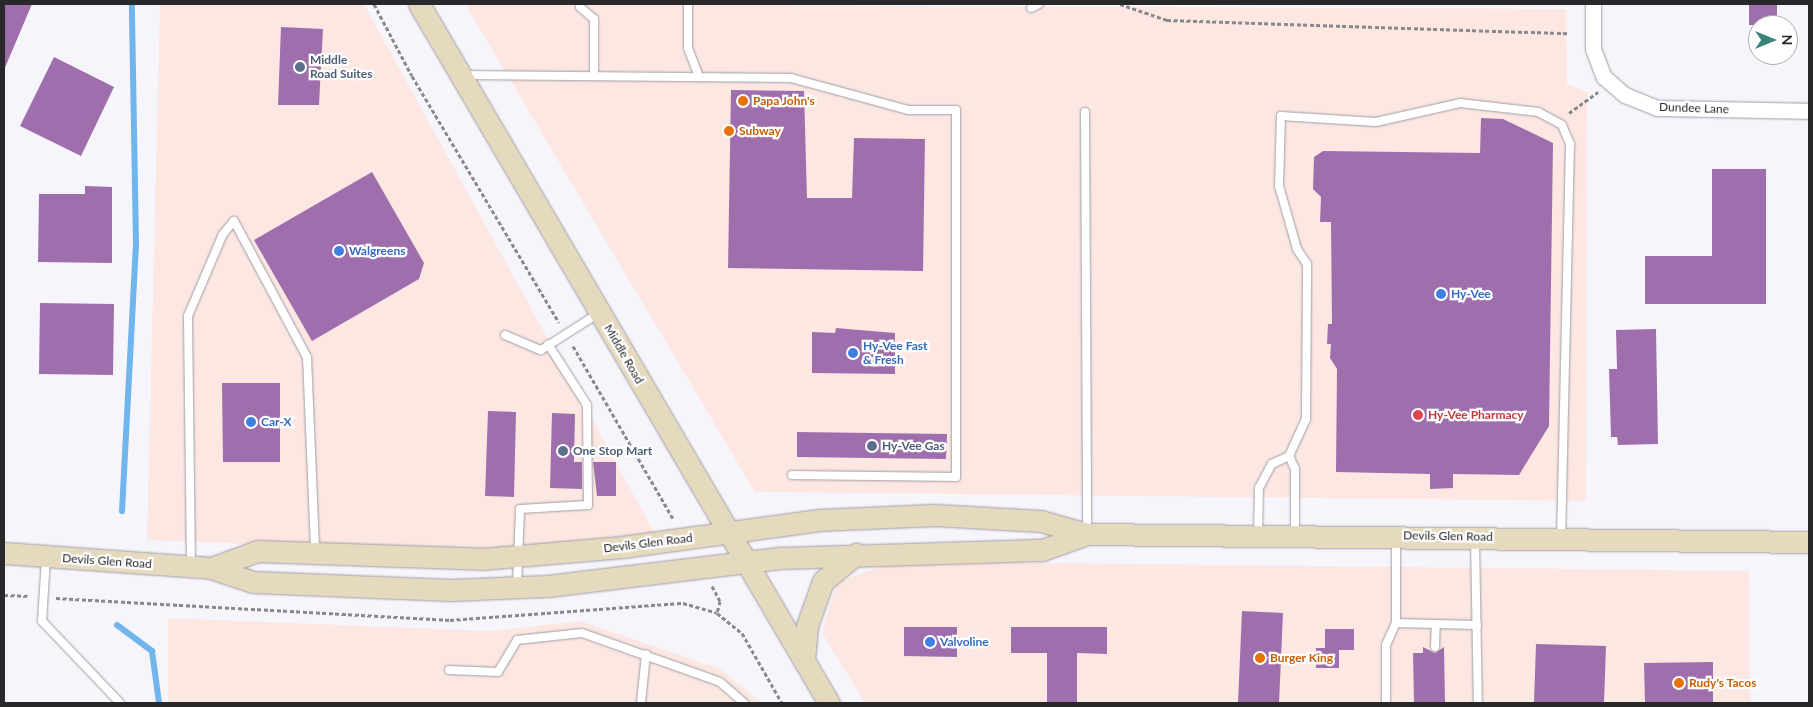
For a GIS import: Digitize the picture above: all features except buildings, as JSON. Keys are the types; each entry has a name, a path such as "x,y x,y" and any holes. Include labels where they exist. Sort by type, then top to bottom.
{"main road":[{"name":"Middle Road","path":"419,4 829,703"},
{"name":"Devils Glen Road","path":"201,568 258,551 316,555 518,557 685,539 819,520 934,516 1041,521 1087,534 1396,535 1809,542"},
{"name":"Devils Glen Road","path":"4,553 201,568 253,582 397,590 517,587 746,563 856,554 1042,550 1087,534"},
{"path":"804,661 807,626 823,581 856,554"}],"street":[{"name":"Dundee Lane","path":"1593,4 1593,49 1610,82 1626,95 1657,108 1809,111"}],"lane":[{"path":"688,4 688,48 699,77"},
{"path":"1031,8 1039,4"},
{"path":"580,7 594,20 594,76"},
{"path":"459,75 791,78 908,110 956,110 956,477 792,475"},
{"path":"1258,534 1259,488 1272,464 1288,456 1306,419 1308,264 1298,249 1278,186 1281,116 1376,122 1460,103 1538,112 1557,122 1570,144 1561,537"},
{"path":"1085,112 1087,534"},
{"path":"201,568 188,316 223,234 234,221 307,357 316,555"},
{"path":"505,335 540,350 600,312"},
{"path":"517,587 520,509 588,505 587,405 548,344"},
{"path":"1288,456 1294,468 1294,534"},
{"path":"1386,703 1386,645 1396,623 1396,535"},
{"path":"1475,537 1478,703"},
{"path":"46,556 42,621 120,703"},
{"path":"1396,623 1477,625"},
{"path":"1435,647 1436,624"},
{"path":"449,670 498,672 517,640 582,633 646,654 720,682 744,703"},
{"path":"641,703 646,654"}],"path":[{"path":"374,4 412,76 566,333 685,539"},
{"path":"1120,4 1167,20 1568,33"},
{"path":"1557,122 1610,82"},
{"path":"701,568 720,601 717,613"},
{"path":"4,595 450,620 683,603 717,613 742,632 782,703"}],"shaded area":[{"path":"160,4 364,4 654,532 488,553 147,540"},
{"path":"465,4 1566,9 1567,84 1587,92 1586,501 755,492"},
{"path":"896,561 1749,571 1750,703 865,703 822,633 837,582"},
{"path":"168,618 491,631 581,621 720,669 762,703 168,703"}],"waterway":[{"path":"122,511 136,244 132,4"},
{"path":"117,625 152,651 159,703"}],"place":[{"name":"Middle Road Suites","path":"300,67"},
{"name":"Papa John's","path":"743,101"},
{"name":"Subway","path":"729,131"},
{"name":"Walgreens","path":"339,251"},
{"name":"Hy-Vee","path":"1441,294"},
{"name":"Hy-Vee Fast & Fresh","path":"853,353"},
{"name":"Hy-Vee Pharmacy","path":"1418,415"},
{"name":"Car-X","path":"251,422"},
{"name":"Hy-Vee Gas","path":"872,446"},
{"name":"One Stop Mart","path":"563,451"},
{"name":"Valvoline","path":"930,642"},
{"name":"Burger King","path":"1260,658"},
{"name":"Rudy's Tacos","path":"1679,683"}]}
